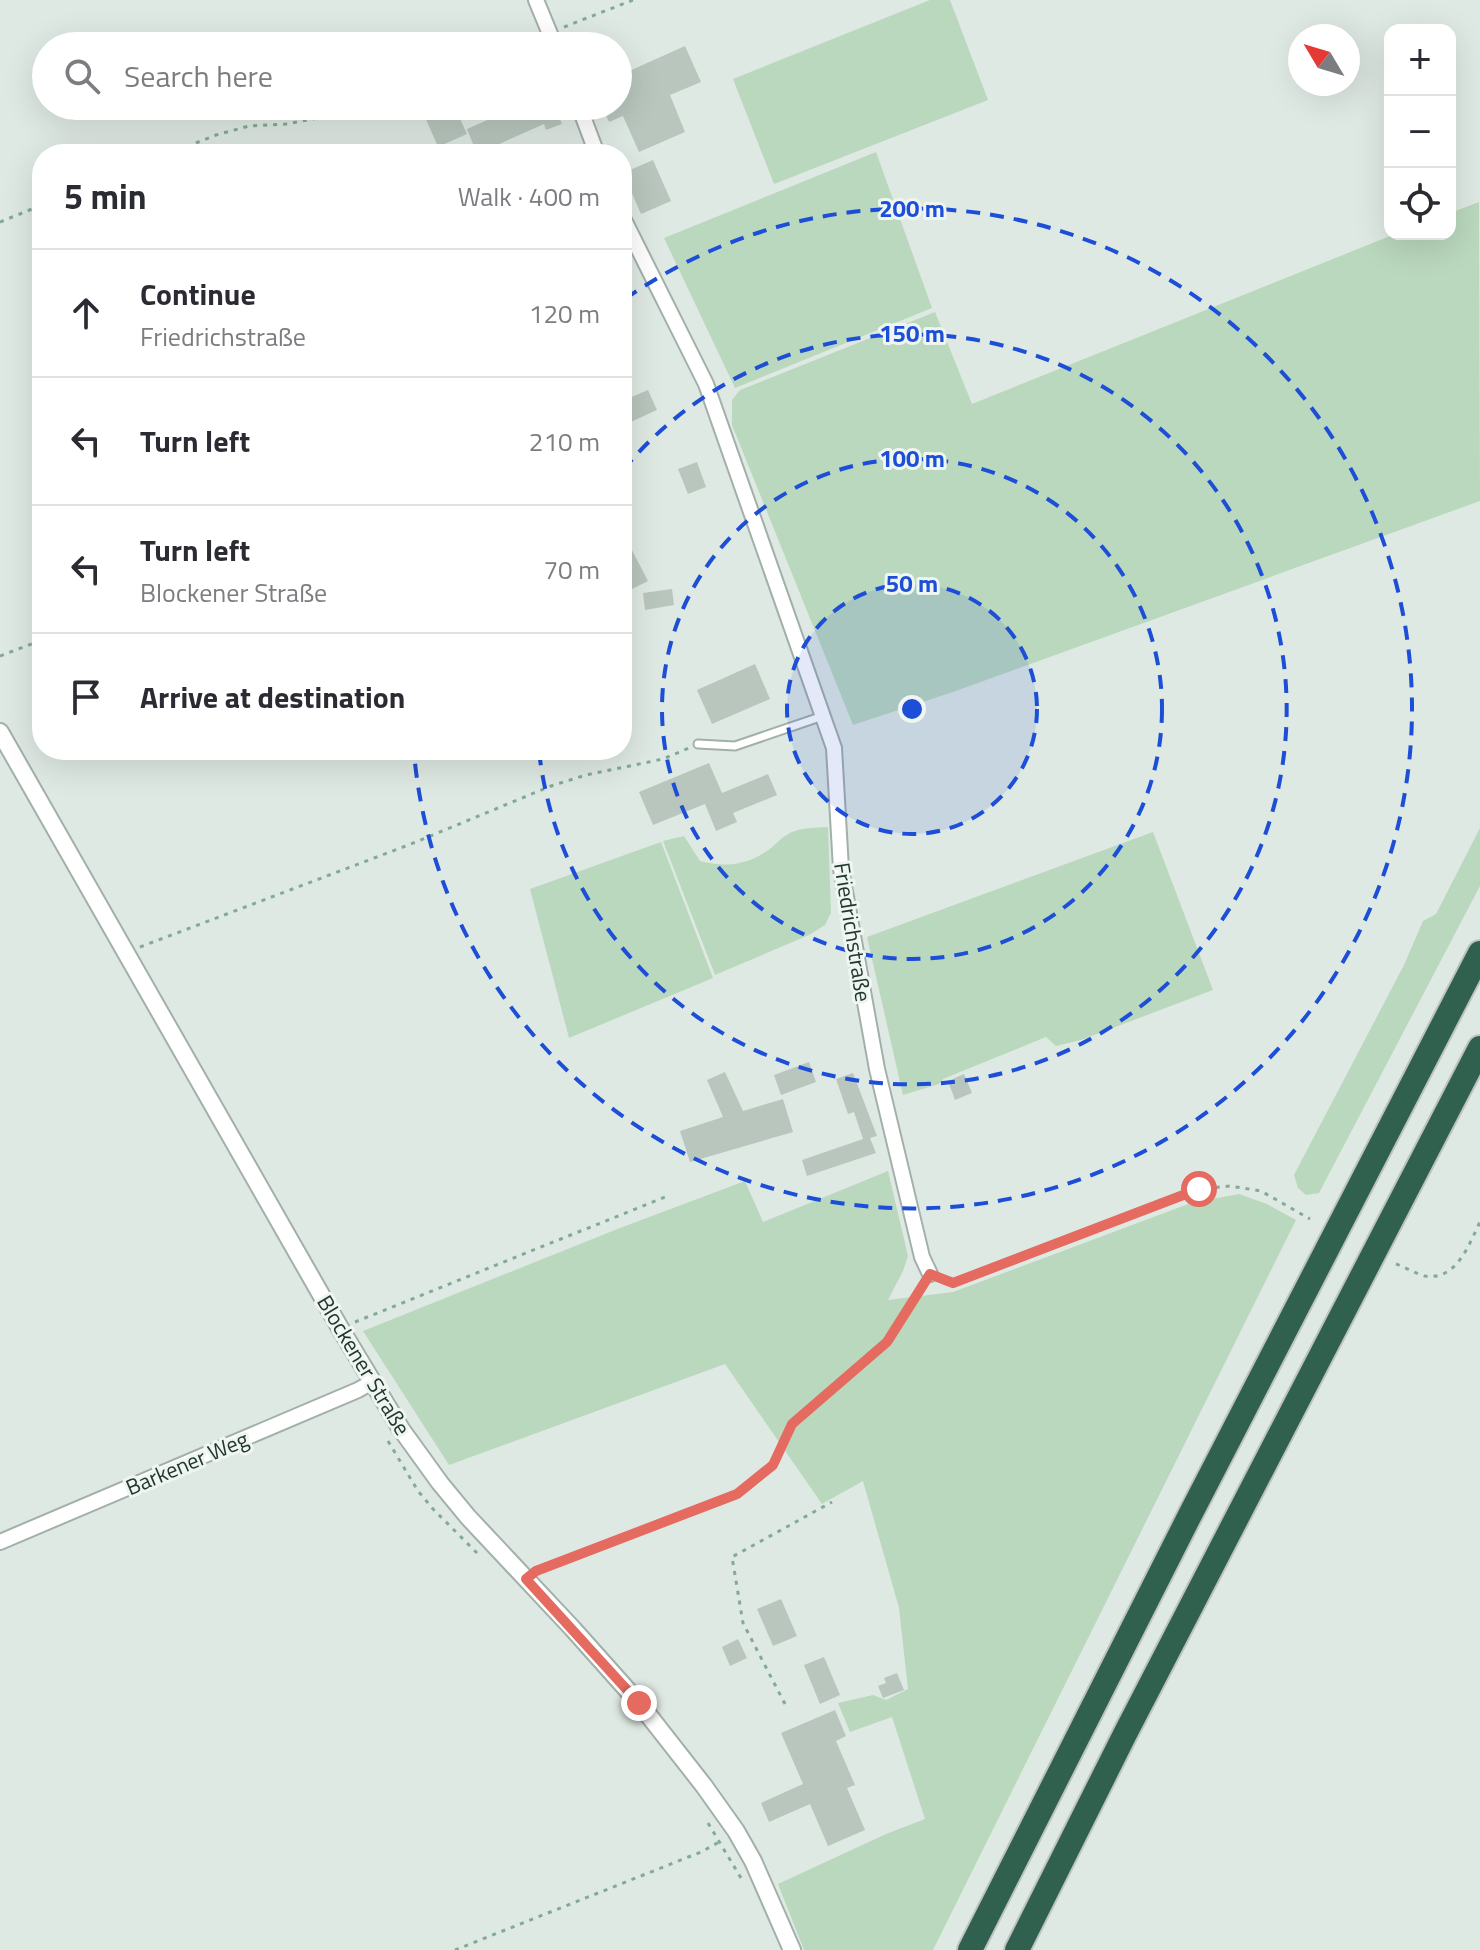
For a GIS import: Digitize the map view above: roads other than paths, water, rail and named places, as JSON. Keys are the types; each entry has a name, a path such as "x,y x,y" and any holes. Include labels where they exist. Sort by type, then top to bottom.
{"highway":[{"path":"970,1950 1480,953"},
{"path":"1017,1950 1125,1734 1480,1048"}],"street":[{"path":"536,0 549,32"},
{"path":"584,120 593,144"},
{"name":"Friedrichstraße","path":"632,236 706,384 834,748 841,869 877,1069 922,1257 930,1274"},
{"name":"Blockener Straße","path":"0,732 340,1328 401,1429 468,1517 639,1703 711,1796 753,1861 792,1950"},
{"name":"Barkener Weg","path":"0,1542 372,1382"}],"lane":[{"path":"698,744 735,746 823,716"}]}
